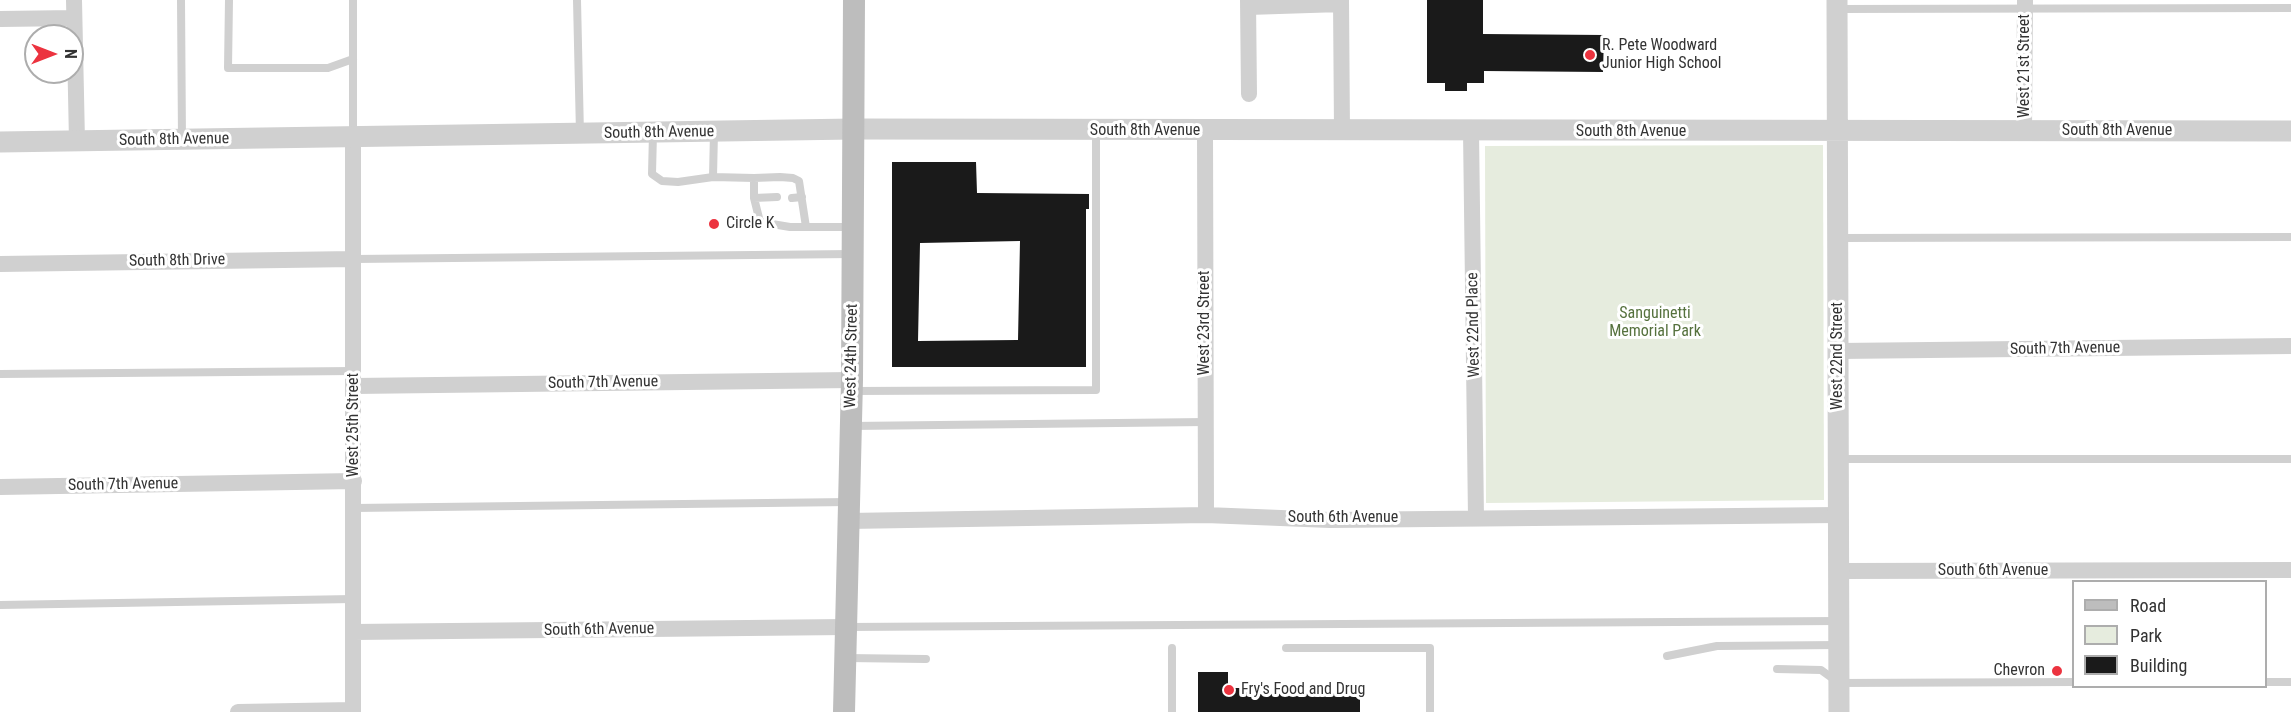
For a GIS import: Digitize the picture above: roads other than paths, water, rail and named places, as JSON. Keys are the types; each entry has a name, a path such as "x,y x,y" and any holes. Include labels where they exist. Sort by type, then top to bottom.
{"main road":[{"name":"West 24th Street","path":"844,712 852,385 854,0"}],"street":[{"path":"74,0 77,141"},
{"path":"1249,94 1248,3 1341,2 1342,131"},
{"name":"West 22nd Street","path":"1837,4 1839,712"},
{"name":"West 21st Street","path":"2024,131 2025,4"},
{"path":"0,19 74,18"},
{"name":"South 8th Avenue","path":"0,142 854,129 2291,131"},
{"name":"West 23rd Street","path":"1205,131 1206,515"},
{"name":"West 22nd Place","path":"1471,131 1476,518"},
{"name":"West 25th Street","path":"353,138 353,711"},
{"name":"South 8th Drive","path":"0,264 354,259"},
{"name":"South 7th Avenue","path":"1839,351 2291,346"},
{"name":"South 7th Avenue","path":"354,378 852,385"},
{"name":"South 7th Avenue","path":"0,487 354,481"},
{"name":"South 6th Avenue","path":"848,512 1206,515 1330,520 1838,515"},
{"name":"South 6th Avenue","path":"1840,571 2291,570"},
{"name":"South 6th Avenue","path":"353,633 846,627"},
{"path":"238,712 353,711"}],"lane":[{"path":"181,0 182,140"},
{"path":"229,0 228,68 328,68 353,59"},
{"path":"353,0 353,138"},
{"path":"577,0 580,134"},
{"path":"1837,4 2291,8"},
{"path":"852,385 1096,390 1096,131"},
{"path":"713,177 714,132"},
{"path":"653,133 652,174 662,181 678,182 713,177 793,178 799,181 806,227"},
{"path":"754,178 754,198 760,222 806,227 853,227"},
{"path":"754,198 777,197"},
{"path":"792,198 802,197"},
{"path":"1836,238 2291,237"},
{"path":"354,259 853,254"},
{"path":"0,374 354,378"},
{"path":"851,426 1206,422"},
{"path":"1838,459 2291,459"},
{"path":"354,508 848,512"},
{"path":"0,605 353,599"},
{"path":"846,627 1840,621"},
{"path":"1667,656 1717,646 1840,645"},
{"path":"1172,648 1172,712"},
{"path":"1286,648 1430,648 1430,712"},
{"path":"845,658 926,659"},
{"path":"1777,669 1821,670 1839,683 2072,682"},
{"path":"2267,682 2291,682"}],"place":[{"name":"R. Pete Woodward Junior High School","path":"1590,55"},
{"name":"Circle K","path":"714,224"},
{"name":"Chevron","path":"2057,671"},
{"name":"Fry's Food and Drug","path":"1229,690"}],"park label":[{"name":"Sanguinetti Memorial Park","path":"1655,323"}]}
